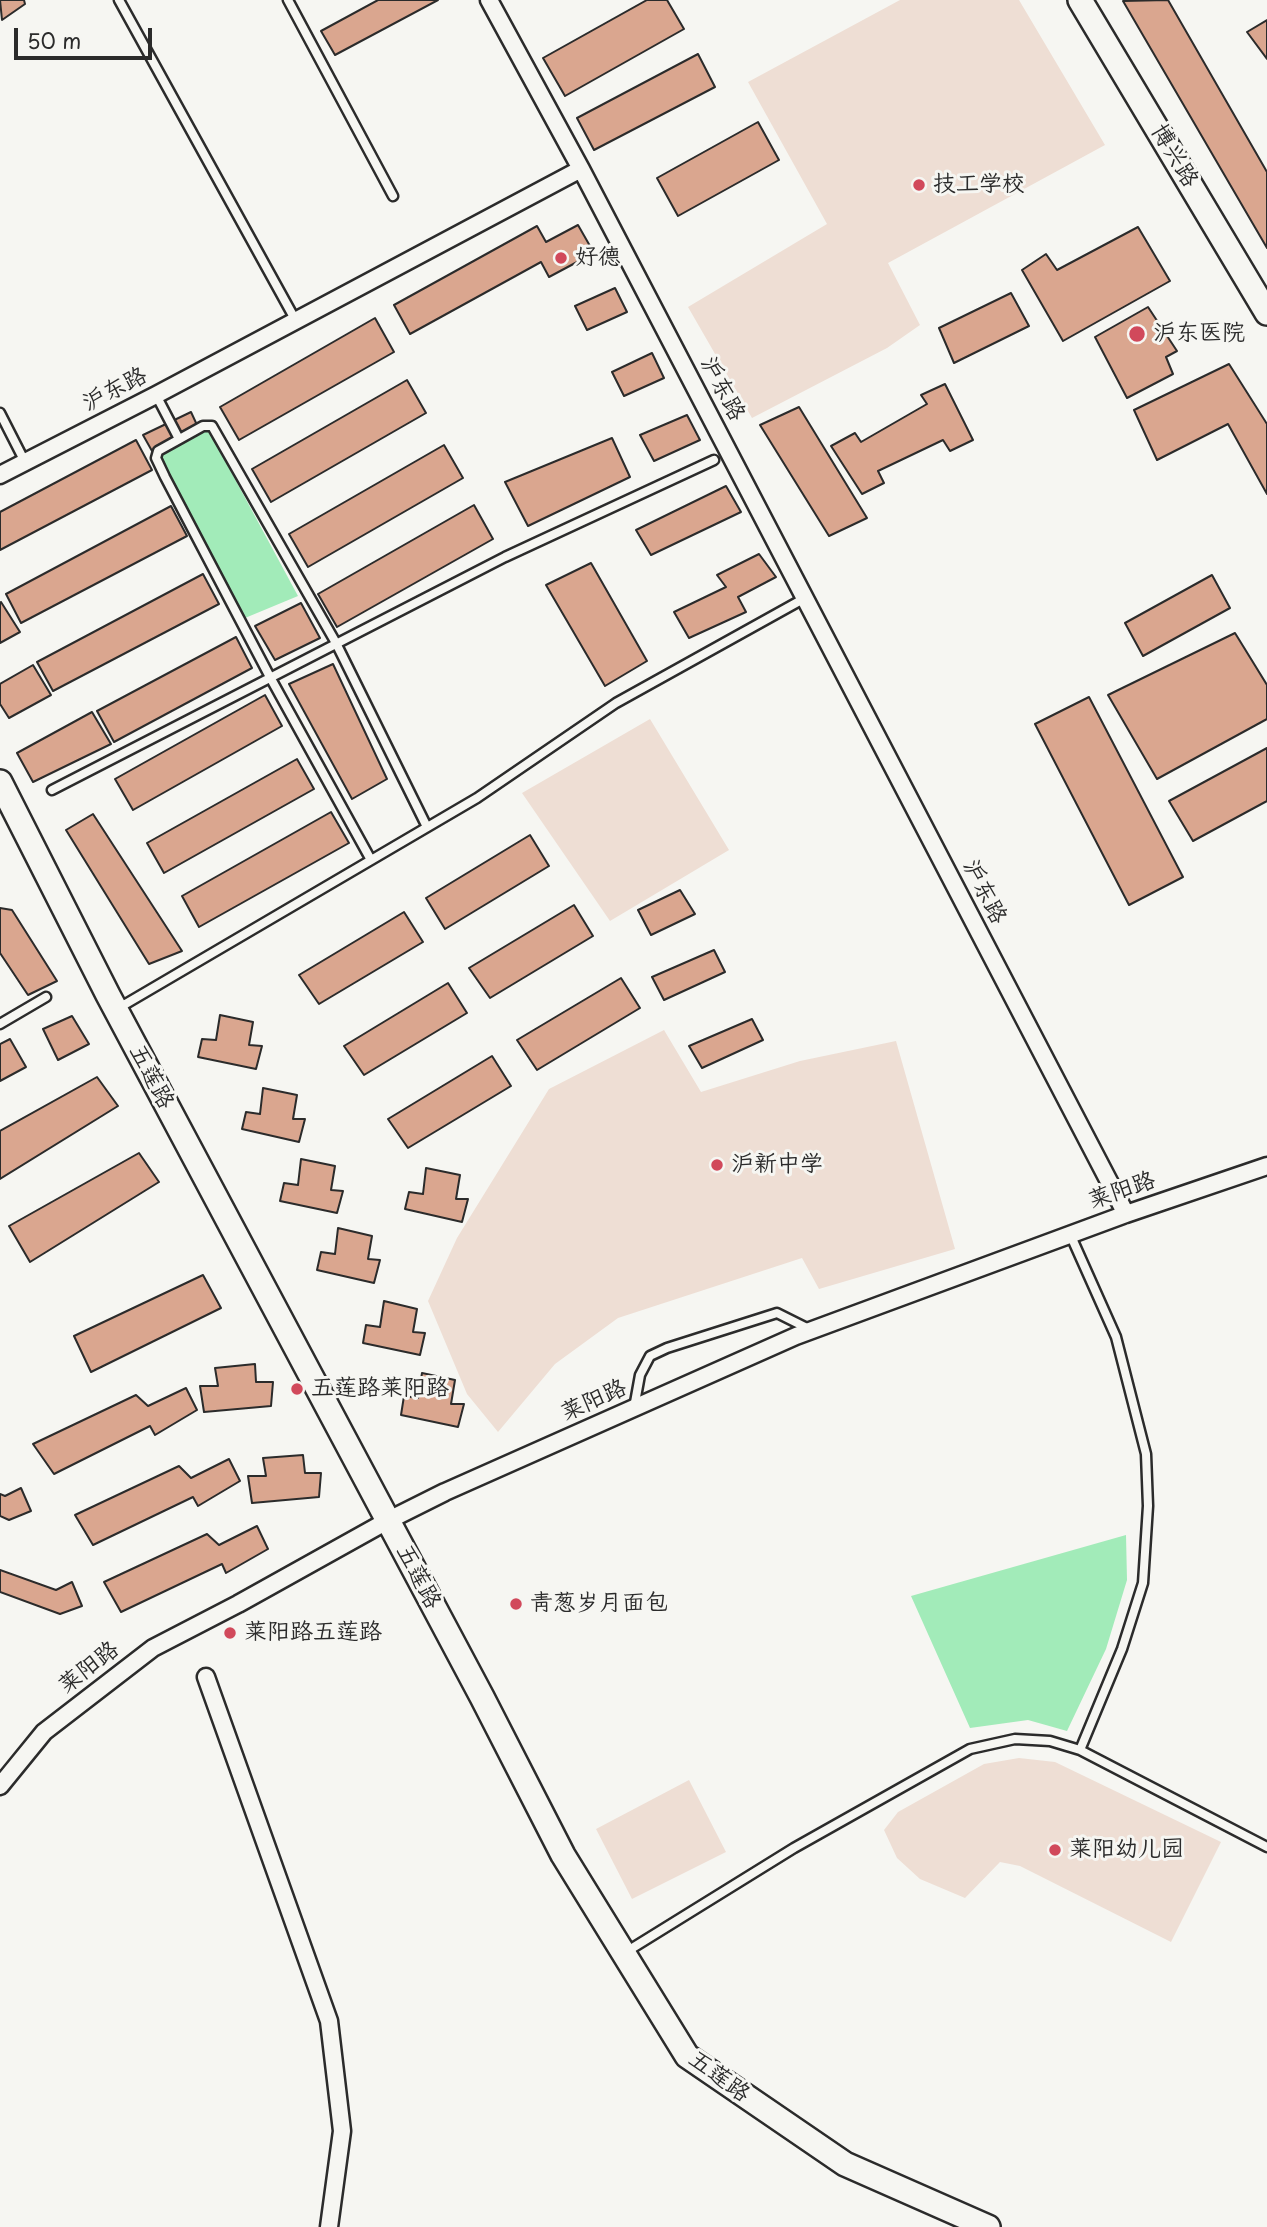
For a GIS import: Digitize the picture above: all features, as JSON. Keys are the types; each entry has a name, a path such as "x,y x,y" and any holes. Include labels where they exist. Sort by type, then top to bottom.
{"street":[{"path":"489,0 581,169"},
{"name":"博兴路","path":"1080,0 1267,313"},
{"name":"沪东路","path":"0,475 581,169 1126,1214"},
{"name":"五莲路","path":"3,794 482,1697 562,1855 687,2056 845,2164 988,2227"},
{"name":"莱阳路","path":"0,1786 44,1732 153,1648 445,1492 811,1330 1070,1234 1267,1167"},
{"path":"206,1677 329,2021 342,2131 329,2227"}],"lane":[{"path":"119,0 296,321"},
{"path":"288,0 393,196"},
{"path":"156,395 179,439"},
{"path":"0,413 25,462"},
{"path":"371,860 270,677 156,457 159,451 179,439 203,426 212,426 336,643 427,827"},
{"path":"52,790 505,557 715,460"},
{"path":"116,1010 477,798 616,703 805,598"},
{"path":"0,1024 46,997"},
{"path":"1070,1234 1116,1337 1146,1454 1148,1506 1143,1583 1122,1649 1080,1750"},
{"path":"634,1408 640,1376 650,1356 667,1348 777,1313 811,1330"},
{"path":"623,1953 794,1848 970,1749 1015,1740 1049,1741 1080,1750 1267,1847"}],"shaded area":[{"name":"技工学校","path":"900,0 1019,0 1105,145 888,263 920,325 887,348 752,418 688,307 827,224 748,82"},
{"path":"650,719 729,850 610,921 522,793"},
{"name":"沪新中学","path":"664,1030 701,1092 800,1061 896,1041 955,1249 819,1289 802,1258 618,1318 555,1364 498,1432 467,1394 428,1301 457,1238 549,1089"},
{"name":"莱阳幼儿园","path":"1019,1758 1055,1762 1221,1842 1171,1942 1020,1866 1000,1862 965,1898 920,1879 897,1858 884,1830 898,1812 984,1764"},
{"path":"689,1780 726,1852 632,1899 596,1829"}],"green space":[{"path":"208,429 298,596 245,618 160,455"},
{"path":"1126,1535 1127,1580 1106,1649 1067,1731 1028,1720 970,1728 911,1596"}],"building":[{"path":"0,0 24,0 25,4 2,20"},
{"path":"378,0 438,0 335,55 321,31"},
{"path":"647,0 667,0 684,29 565,96 543,58"},
{"path":"1168,0 1267,172 1267,248 1123,1"},
{"path":"1267,20 1267,59 1247,32"},
{"path":"698,54 715,87 594,150 577,118"},
{"path":"758,122 779,160 678,216 657,178"},
{"path":"578,225 594,253 549,277 541,262 410,334 394,305 537,226 546,242"},
{"path":"1138,227 1170,281 1063,341 1022,270 1046,254 1057,270"},
{"path":"615,288 627,312 587,330 575,306"},
{"path":"1011,293 1029,326 954,363 939,328"},
{"path":"1148,307 1177,351 1166,357 1173,374 1127,398 1095,337"},
{"path":"375,318 394,352 239,440 220,407"},
{"path":"652,353 664,378 624,396 612,372"},
{"path":"1229,364 1267,424 1267,494 1228,424 1157,460 1134,410"},
{"path":"407,380 426,413 271,502 252,469"},
{"path":"945,384 973,440 950,451 943,440 878,471 884,483 862,494 831,446 855,433 861,442 927,404 921,395"},
{"path":"799,407 867,518 829,536 760,425"},
{"path":"191,412 197,425 152,451 143,435"},
{"path":"687,415 700,440 654,461 640,435"},
{"path":"612,438 630,477 528,526 505,482"},
{"path":"136,440 152,470 0,550 0,512"},
{"path":"444,445 463,478 308,567 289,534"},
{"path":"726,486 741,512 651,555 636,530"},
{"path":"474,505 493,539 337,627 318,594"},
{"path":"171,506 187,536 21,623 6,594"},
{"path":"759,554 776,577 738,597 746,612 689,638 674,612 726,587 717,575"},
{"path":"591,563 647,661 605,686 546,585"},
{"path":"203,574 219,604 53,691 37,662"},
{"path":"1212,575 1230,608 1143,656 1125,623"},
{"path":"0,603 20,632 0,643"},
{"path":"301,603 320,638 275,660 255,626"},
{"path":"1235,633 1267,685 1267,719 1157,779 1108,695"},
{"path":"236,637 252,668 114,742 97,711"},
{"path":"333,664 387,779 352,799 289,684"},
{"path":"33,665 51,695 9,718 0,704 0,684"},
{"path":"265,695 282,726 133,810 115,779"},
{"path":"1089,697 1183,877 1129,905 1035,724"},
{"path":"92,712 111,744 33,782 17,753"},
{"path":"1267,748 1267,801 1193,841 1169,801"},
{"path":"297,759 314,789 164,873 147,843"},
{"path":"331,812 349,843 199,927 182,896"},
{"path":"93,814 182,951 149,964 66,830"},
{"path":"530,835 549,866 445,929 426,898"},
{"path":"680,890 695,914 651,935 638,910"},
{"path":"574,905 593,936 490,998 469,968"},
{"path":"0,908 12,910 57,981 28,995 0,953"},
{"path":"404,912 423,942 319,1004 299,975"},
{"path":"714,950 725,972 664,1000 652,977"},
{"path":"621,978 640,1008 537,1070 517,1040"},
{"path":"448,983 467,1013 364,1075 344,1046"},
{"path":"220,1015 253,1022 249,1045 262,1046 256,1069 198,1057 202,1039 216,1040"},
{"path":"72,1016 89,1044 58,1060 43,1029"},
{"path":"752,1019 763,1040 702,1068 689,1046"},
{"path":"10,1039 26,1067 0,1081 0,1044"},
{"path":"492,1056 511,1086 408,1148 388,1119"},
{"path":"97,1077 118,1106 0,1179 0,1131"},
{"path":"263,1088 297,1095 293,1119 305,1119 299,1142 242,1129 246,1112 260,1114"},
{"path":"139,1153 159,1182 30,1262 9,1226"},
{"path":"301,1159 335,1166 331,1190 343,1191 337,1213 280,1201 284,1183 298,1185"},
{"path":"426,1168 460,1175 456,1199 468,1199 462,1222 405,1209 409,1192 423,1194"},
{"path":"338,1228 372,1236 368,1259 380,1260 374,1283 317,1270 321,1252 335,1254"},
{"path":"203,1275 221,1308 91,1372 74,1336"},
{"path":"384,1301 417,1309 413,1332 425,1333 420,1355 363,1343 366,1325 380,1327"},
{"path":"255,1364 256,1382 273,1382 271,1406 204,1412 200,1386 218,1386 215,1368"},
{"path":"422,1373 455,1380 451,1404 464,1404 458,1427 401,1415 404,1396 418,1398"},
{"path":"186,1388 197,1410 155,1435 150,1426 54,1474 33,1444 136,1395 148,1406"},
{"path":"303,1455 305,1473 321,1473 319,1497 252,1503 248,1476 266,1476 263,1458"},
{"path":"229,1459 240,1481 198,1506 193,1497 93,1545 75,1515 179,1466 191,1478"},
{"path":"21,1488 31,1511 9,1520 0,1516 0,1494 5,1496"},
{"path":"257,1526 268,1549 226,1573 222,1564 121,1612 104,1582 207,1534 219,1545"},
{"path":"0,1570 56,1590 72,1582 82,1606 60,1614 0,1592"}],"place":[{"name":"技工学校","path":"919,185"},
{"name":"好德","path":"561,258"},
{"name":"沪东医院","path":"1137,334"},
{"name":"沪新中学","path":"717,1165"},
{"name":"五莲路莱阳路","path":"297,1389"},
{"name":"青葱岁月面包","path":"516,1604"},
{"name":"莱阳路五莲路","path":"230,1633"},
{"name":"莱阳幼儿园","path":"1055,1850"}]}
